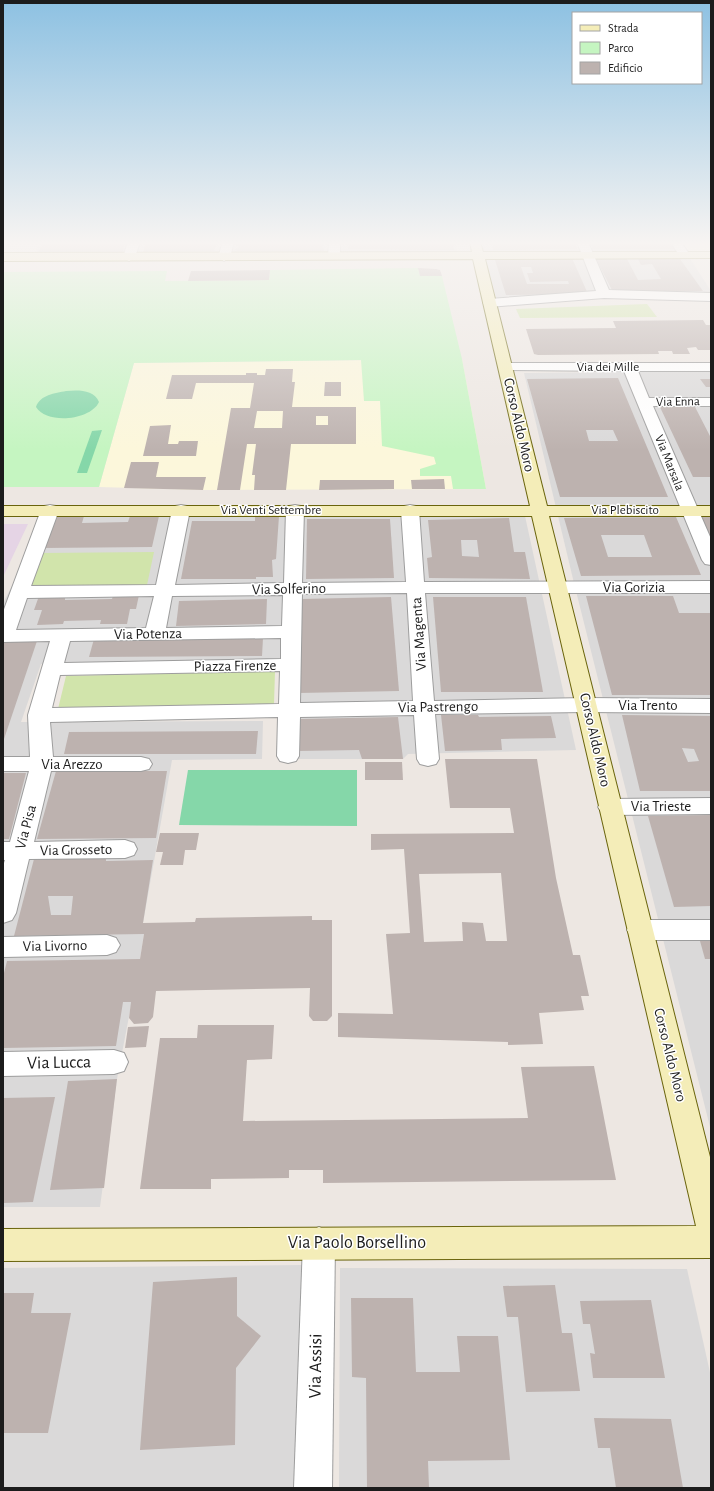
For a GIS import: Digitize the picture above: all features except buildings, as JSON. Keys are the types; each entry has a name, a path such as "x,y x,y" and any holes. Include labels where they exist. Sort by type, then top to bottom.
{"street":[{"name":"Corso Aldo Moro","path":"491,312 506,367 557,586 711,1225"},
{"name":"Via dei Mille","path":"506,367 711,367"},
{"name":"Via Marsala","path":"628,367 711,560"},
{"path":"686,367 709,406"},
{"name":"Via Enna","path":"644,402 709,406"},
{"name":"Via Venti Settembre","path":"3,510 539,509"},
{"name":"Via Plebiscito","path":"539,509 711,510"},
{"path":"21,592 50,510"},
{"path":"155,634 181,510"},
{"path":"291,665 295,510"},
{"name":"Via Magenta","path":"410,510 428,759"},
{"name":"Via Gorizia","path":"557,586 711,587"},
{"name":"Via Solferino","path":"21,592 557,586"},
{"name":"Via Potenza","path":"21,592 4,636 291,632"},
{"path":"61,636 39,715 289,710"},
{"name":"Piazza Firenze","path":"52,669 291,665 288,756"},
{"name":"Via Trento","path":"586,705 711,706"},
{"name":"Via Pastrengo","path":"289,710 586,705"},
{"name":"Via Pisa","path":"3,914 11,851 42,764 39,715"},
{"name":"Via Arezzo","path":"3,764 141,764"},
{"name":"Via Trieste","path":"610,807 711,806"},
{"name":"Via Grosseto","path":"11,851 125,849"},
{"path":"640,930 711,930"},
{"name":"Via Livorno","path":"3,947 107,945"},
{"name":"Via Lucca","path":"3,1064 114,1062"},
{"name":"Via Paolo Borsellino","path":"3,1245 711,1242"},
{"name":"Via Assisi","path":"313,1488 319,1243"}],"shaded area":[{"path":"462,359 486,489 203,490 99,487 134,363"},
{"path":"711,371 711,1131 573,579 524,373"},
{"path":"49,515 525,516 576,750 408,754 403,759 294,759 296,662 41,664 21,722 263,721 262,759 172,760 143,923 144,934 140,959 117,1079 100,1207 3,1207 3,603"},
{"path":"3,524 28,524 3,577"},
{"path":"304,1265 298,1488 3,1488 3,1268"},
{"path":"340,1268 687,1269 711,1377 711,1488 339,1488"}],"green space":[{"path":"3,312 451,312 462,359 486,489 453,489 451,476 420,476 420,469 436,464 434,457 382,446 380,401 364,401 361,360 134,363 99,487 3,487"},
{"path":"517,312 653,312 657,317 520,318"},
{"path":"66,391 85,391 97,398 99,402 87,413 69,418 49,416 42,413 36,407 44,397"},
{"path":"102,430 87,473 77,473 92,431"},
{"path":"154,552 147,585 29,586 41,553"},
{"path":"275,671 274,704 58,709 66,676"},
{"path":"188,770 357,770 357,826 179,825"}]}
